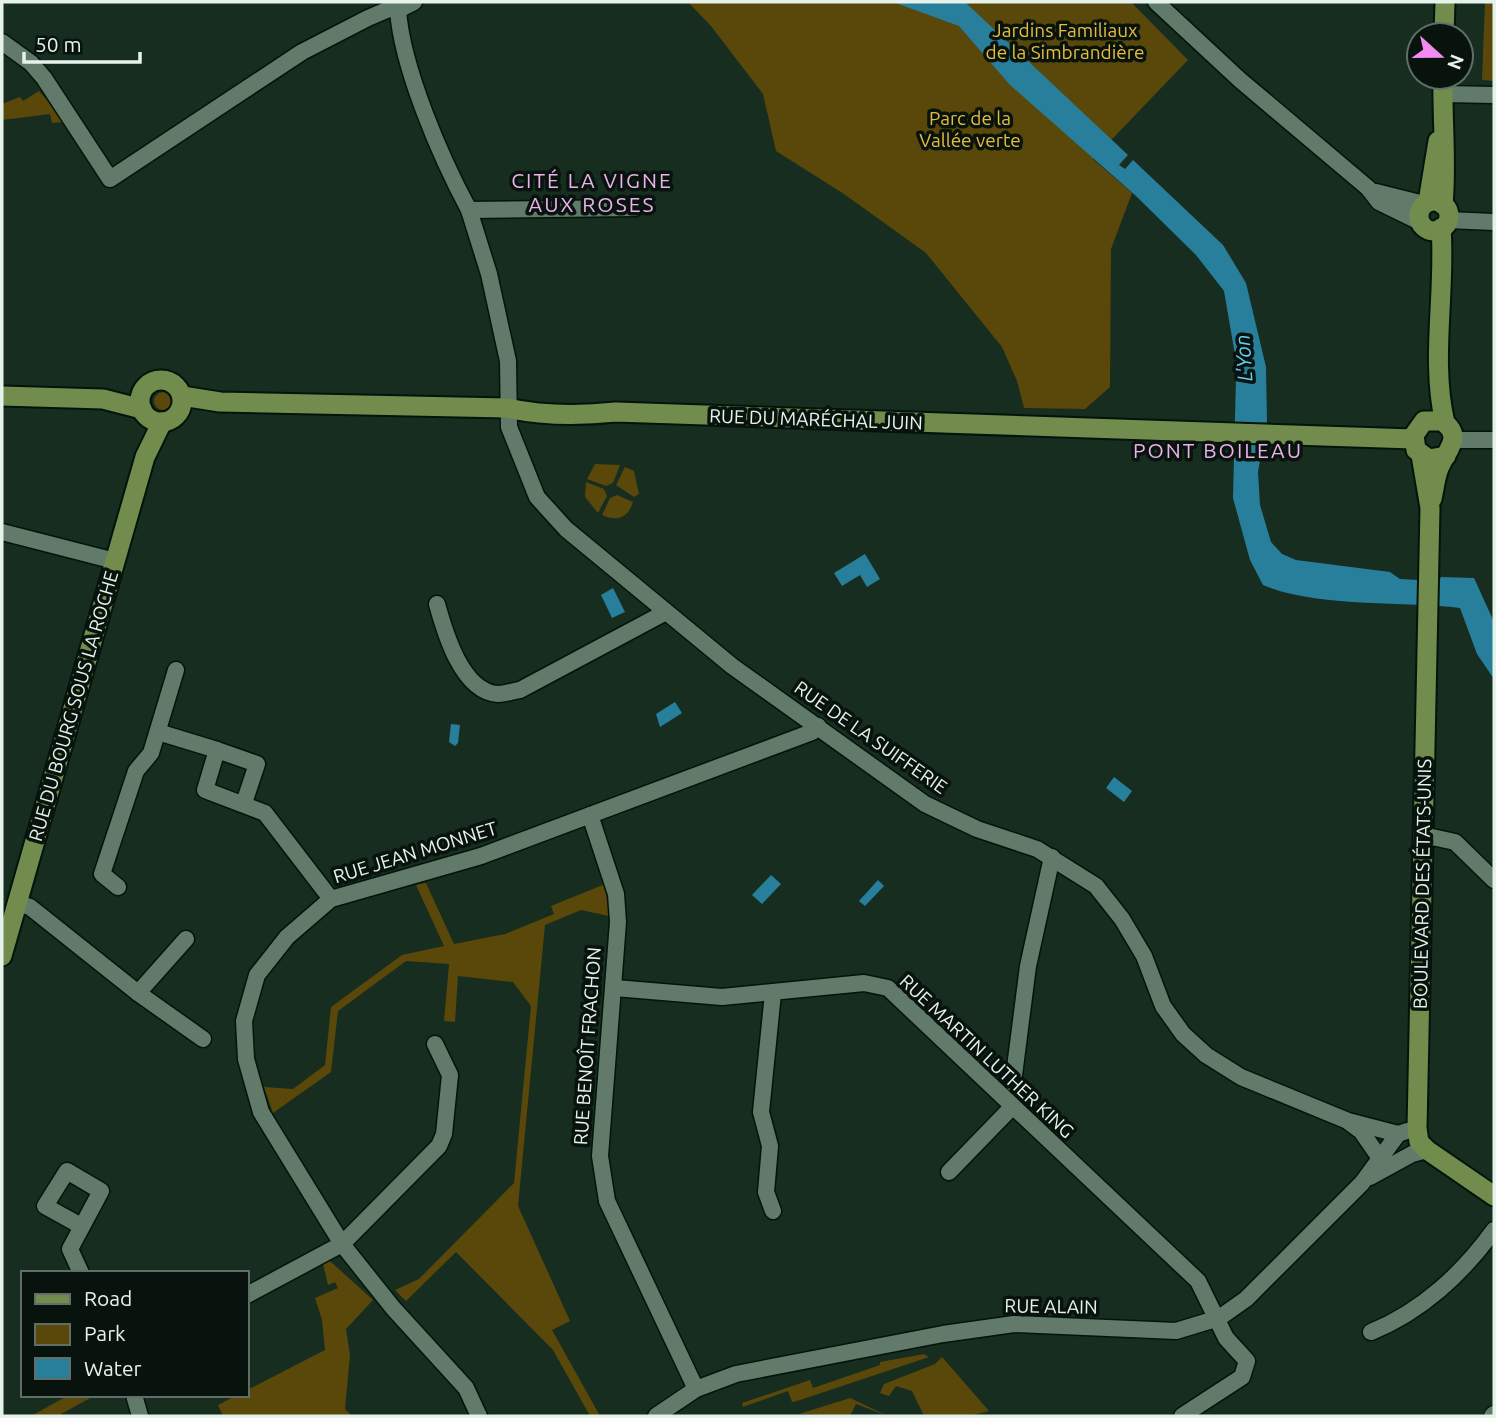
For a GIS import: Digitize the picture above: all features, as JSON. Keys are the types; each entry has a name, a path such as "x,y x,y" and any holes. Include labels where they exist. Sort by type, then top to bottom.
{"main road":[{"path":"1444,21 1445,2"},
{"path":"1430,508 1419,439 1435,373 1438,343 1440,285 1433,216 1447,158 1442,127 1443,91"},
{"path":"1430,508 1448,440 1440,402 1438,343"},
{"path":"2,396 103,400 174,418 181,402 175,385 163,380 150,383 149,411"},
{"name":"RUE DU MARÉCHAL JUIN","path":"181,402 507,408 540,415 577,416 616,412 1419,439"},
{"name":"RUE DU BOURG SOUS LA ROCHE","path":"2,956 145,457 149,411"},
{"path":"1419,439 1432,419 1448,440"},
{"path":"1419,439 1433,460 1448,440"},
{"name":"BOULEVARD DES ÉTATS-UNIS","path":"1426,1150 1419,1142 1417,1128 1430,508"},
{"path":"1426,1150 1494,1196"}],"street":[{"path":"2,43 31,63 44,78 110,180 302,52 368,18 389,9 398,10 414,2"},
{"path":"1156,2 1240,80 1368,188 1433,216 1494,222"},
{"name":"RUE DE LA SUIFFERIE","path":"398,10 400,30 430,123 469,210 489,274 508,361 509,427 537,497 566,529 732,666 925,804 978,829 1052,857 1096,886 1122,919 1144,956 1163,1006 1182,1034 1206,1055 1241,1077 1348,1121 1398,1134"},
{"path":"1461,91 1475,95 1494,95"},
{"path":"469,210 635,208"},
{"path":"1448,440 1494,440"},
{"path":"2,532 115,561"},
{"path":"437,604 446,637 468,677 477,687 498,694 520,690 666,612"},
{"path":"118,887 102,874 136,771 151,753 176,670"},
{"name":"RUE JEAN MONNET","path":"479,1416 466,1388 393,1308 342,1244 261,1112 246,1059 244,1021 257,975 286,937 331,899 481,856 812,732 818,726"},
{"path":"158,732 257,764 244,803"},
{"path":"217,750 205,790 265,813 331,899"},
{"name":"RUE BENOÎT FRACHON","path":"590,816 616,894 615,988 600,1156 607,1201 696,1389"},
{"path":"1423,835 1455,842 1494,880"},
{"path":"1013,1083 1028,966 1052,857"},
{"path":"16,903 30,907 138,993 203,1040"},
{"path":"138,993 186,939"},
{"name":"RUE MARTIN LUTHER KING","path":"615,988 722,997 864,983 888,988 1198,1281 1219,1318 1226,1338 1247,1361 1242,1377 1182,1416"},
{"path":"772,993 761,1112 770,1146 766,1192 773,1210"},
{"path":"248,1294 342,1244 439,1146 444,1134 450,1075 435,1044"},
{"path":"949,1172 1012,1107"},
{"name":"RUE DE LA SUIFFERIE","path":"1348,1121 1361,1130 1383,1163"},
{"path":"1398,1134 1417,1128"},
{"name":"RUE ALAIN","path":"656,1416 696,1389 736,1374 930,1336 1002,1325 1176,1332 1219,1318 1246,1299 1383,1163 1398,1134"},
{"name":"RUE ALAIN","path":"1383,1163 1426,1150"},
{"path":"80,1271 70,1249 81,1226"},
{"path":"1371,1332 1394,1323 1450,1281 1473,1259 1494,1230"},
{"path":"135,1397 140,1416"}],"green space":[{"name":"Parc de la Vallée verte","path":"688,2 1131,2 1188,60 1093,159 1132,193 1111,249 1110,387 1085,409 1024,408 1017,381 1002,347 926,253 844,194 776,151 763,94 711,26"},
{"path":"1485,2 1494,2 1494,81 1482,80"},
{"path":"39,91 66,122 52,123 50,114 2,120 2,104 20,97 23,101"},
{"path":"163,392 169,395 172,401 169,407 163,410 157,407 154,401 157,395"},
{"path":"595,464 620,465 613,483 606,486 587,479"},
{"path":"625,467 634,471 639,494 634,497 616,485"},
{"path":"586,482 604,489 607,496 598,513 585,497"},
{"path":"617,495 633,502 628,512 617,518 602,515 610,498"},
{"path":"426,883 454,944 505,934 554,914 551,906 605,884 609,916 581,910 545,925 518,1206 570,1321 552,1330 600,1416 590,1416 553,1350 456,1252 406,1301 395,1290 419,1279 514,1183 531,1006 513,982 458,976 455,1022 444,1021 449,964 406,961 338,1011 331,1072 273,1113 264,1087 293,1089 325,1065 331,1007 402,955 444,946 416,885"},
{"path":"330,1261 373,1300 346,1329 350,1355 345,1409 352,1416 223,1416 218,1405 233,1397 248,1397 248,1389 325,1350 322,1320 315,1298 338,1288 335,1282 328,1285 323,1264"},
{"path":"924,1354 929,1357 797,1401 792,1402 788,1391 743,1407 742,1403 810,1380 813,1388 880,1365 880,1362"},
{"path":"942,1357 989,1411 969,1416 924,1416 912,1391 896,1386 889,1396 880,1393 884,1384 935,1364"},
{"path":"65,1397 92,1397 61,1416 31,1416"},
{"path":"850,1398 888,1416 856,1404 850,1416 799,1414"}],"water":[{"name":"L'Yon","path":"893,2 965,2 1128,155 1119,165 1125,169 1133,160 1223,245 1246,283 1266,367 1267,421 1258,472 1260,505 1271,542 1282,554 1296,560 1390,572 1400,579 1439,581 1441,577 1474,578 1494,622 1494,679 1477,654 1460,608 1334,601 1284,592 1263,585 1250,560 1233,498 1236,378 1239,378 1224,291 1196,255 1136,196 1010,85 959,26"},
{"path":"865,554 880,579 867,587 860,575 842,586 834,573"},
{"path":"613,588 625,612 612,618 601,595"},
{"path":"675,702 682,713 660,727 656,714"},
{"path":"451,724 460,725 458,743 455,746 449,742"},
{"path":"1114,777 1132,791 1124,802 1106,788"},
{"path":"771,875 781,884 762,904 752,895"},
{"path":"878,880 884,886 865,906 859,901"}],"district":[{"name":"CITÉ LA VIGNE AUX ROSES","path":"592,193"},
{"name":"PONT BOILEAU","path":"1218,451"}],"park label":[{"name":"Jardins Familiaux de la Simbrandière","path":"1065,41"}]}
